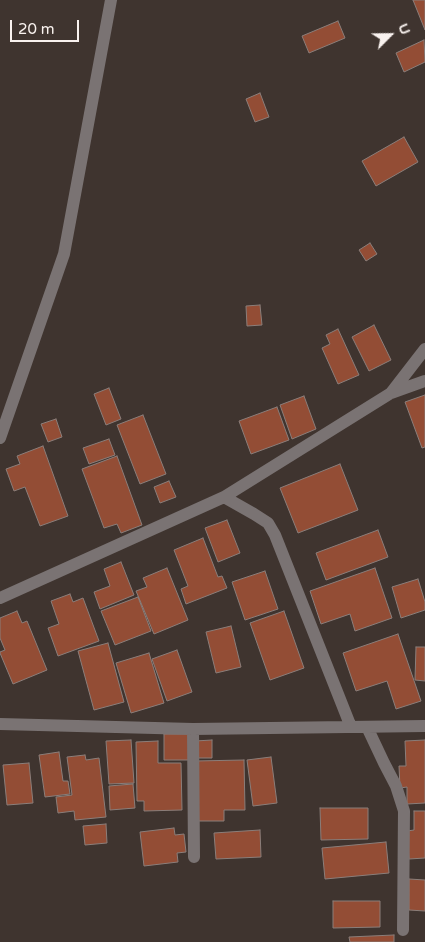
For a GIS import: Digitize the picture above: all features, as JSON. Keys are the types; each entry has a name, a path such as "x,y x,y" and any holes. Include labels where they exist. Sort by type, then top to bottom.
{"street":[{"path":"0,438 64,254 111,0"},
{"path":"391,393 425,350"},
{"path":"0,598 224,497 391,393 425,381"},
{"path":"224,497 268,524 276,535 351,727"},
{"path":"0,724 193,729 425,726"},
{"path":"367,727 396,786 404,811 403,930"},
{"path":"193,729 194,858"}],"building":[{"path":"413,0 425,0 425,30"},
{"path":"338,21 345,38 309,53 302,36"},
{"path":"424,40 425,62 404,72 396,53"},
{"path":"260,93 269,117 255,122 246,99"},
{"path":"404,137 418,162 376,186 362,161"},
{"path":"370,243 377,254 366,261 359,250"},
{"path":"260,305 262,325 247,326 246,306"},
{"path":"374,325 391,360 369,371 352,337"},
{"path":"338,329 359,375 338,384 322,348 330,344 326,335"},
{"path":"109,388 121,419 106,425 94,394"},
{"path":"425,395 425,447 422,448 405,402"},
{"path":"304,396 316,429 292,439 280,405"},
{"path":"277,407 289,440 251,454 239,421"},
{"path":"143,415 166,474 140,484 117,425"},
{"path":"56,419 62,437 48,442 41,424"},
{"path":"109,439 115,455 89,464 83,448"},
{"path":"43,446 68,516 40,526 25,487 14,491 6,469 20,464 17,456"},
{"path":"117,456 142,525 121,533 117,524 104,528 82,469"},
{"path":"340,464 358,510 298,533 280,488"},
{"path":"169,481 176,497 160,503 154,487"},
{"path":"227,520 240,553 218,562 205,528"},
{"path":"378,530 388,557 326,580 316,553"},
{"path":"203,538 218,577 222,576 227,588 186,604 181,589 188,586 174,550"},
{"path":"121,562 134,595 100,609 94,592 110,586 104,569"},
{"path":"167,568 188,620 154,634 136,591 147,587 143,578"},
{"path":"375,568 392,618 355,631 350,614 321,624 310,591"},
{"path":"265,571 278,609 245,620 232,582"},
{"path":"418,579 425,602 425,610 401,618 392,587"},
{"path":"70,594 73,602 83,598 99,641 58,656 48,628 59,624 51,601"},
{"path":"138,597 151,631 115,645 101,611"},
{"path":"17,611 22,623 27,621 47,670 13,684 0,653 5,650 0,638 0,618"},
{"path":"284,611 304,668 270,680 250,623"},
{"path":"231,626 241,667 216,673 206,632"},
{"path":"398,634 421,701 396,709 387,681 356,691 343,653"},
{"path":"108,643 124,702 94,710 78,651"},
{"path":"416,647 425,647 425,681 415,680"},
{"path":"177,650 192,692 167,701 152,659"},
{"path":"149,653 164,703 131,713 116,663"},
{"path":"164,734 190,734 190,760 164,760"},
{"path":"131,740 134,783 109,784 106,741"},
{"path":"212,740 212,758 195,758 195,741"},
{"path":"425,740 425,803 407,804 407,787 400,788 399,766 406,766 405,741"},
{"path":"158,741 158,763 181,763 182,810 144,811 144,801 137,801 136,742"},
{"path":"59,752 63,781 68,781 70,794 45,797 39,755"},
{"path":"85,755 86,760 99,758 106,817 75,820 74,811 58,813 56,797 72,795 67,757"},
{"path":"271,757 277,803 253,806 247,760"},
{"path":"244,760 245,810 224,810 224,821 196,821 195,761"},
{"path":"29,763 33,803 7,805 3,765"},
{"path":"133,784 135,808 110,810 109,786"},
{"path":"320,808 368,808 368,839 321,840"},
{"path":"414,811 425,811 425,858 409,859 407,831 414,830"},
{"path":"106,824 107,843 85,845 83,826"},
{"path":"174,828 175,835 184,834 186,852 177,853 178,862 144,866 140,832"},
{"path":"260,830 261,857 216,859 214,833"},
{"path":"386,842 389,873 325,879 322,848"},
{"path":"409,879 425,880 425,911 409,910"},
{"path":"333,901 380,901 380,927 333,928"},
{"path":"394,935 394,942 350,942 349,937"}]}
